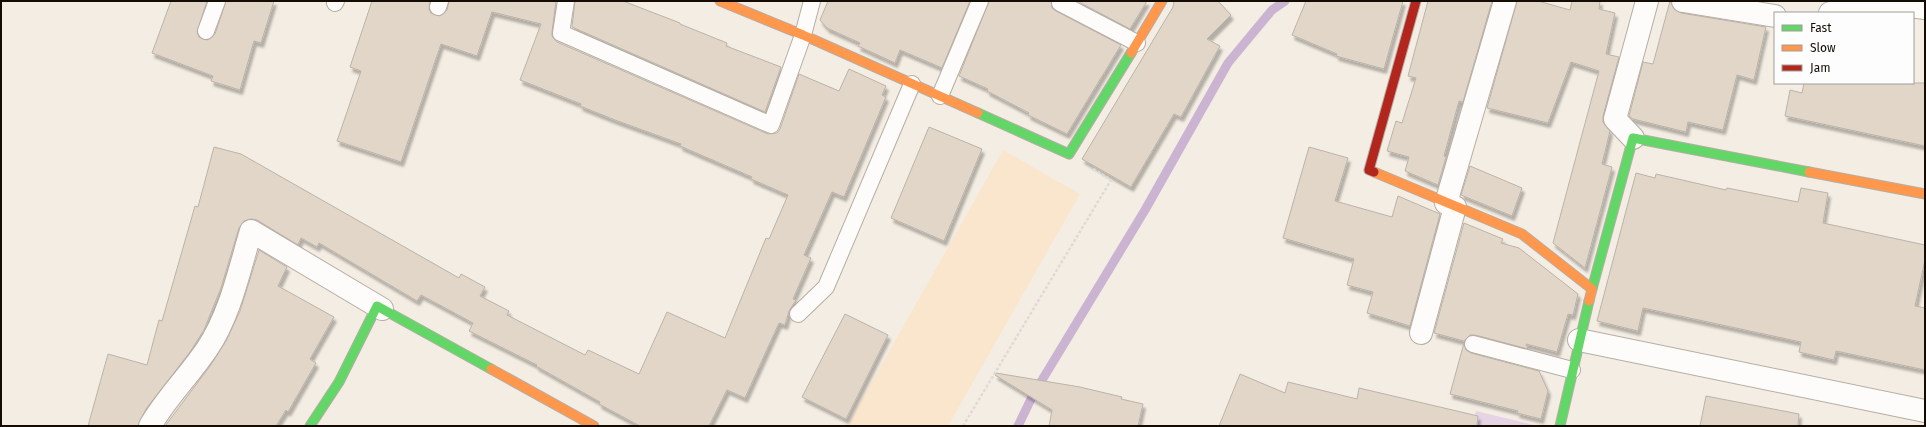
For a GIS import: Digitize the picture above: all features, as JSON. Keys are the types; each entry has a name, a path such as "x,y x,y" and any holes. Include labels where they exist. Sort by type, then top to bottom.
{"street":[{"path":"720,1 940,96 1069,154 1162,1"},
{"path":"1416,1 1369,170 1522,234 1592,289"},
{"path":"1421,333 1451,205 1505,1"},
{"path":"1647,1 1615,119 1633,138 1925,194"},
{"path":"1683,1 1774,16"},
{"path":"1835,12 1885,2 1925,8"},
{"path":"1560,426 1579,340 1633,138"},
{"path":"150,426 160,409 207,349 218,328 233,291 251,231 382,309"},
{"path":"310,426 339,382 377,306 594,426"},
{"path":"1579,340 1925,411"}],"lane":[{"path":"206,31 217,1"},
{"path":"566,1 561,33 771,125 803,36 812,1"},
{"path":"940,96 980,1"},
{"path":"1060,3 1137,43"},
{"path":"798,314 826,287 912,84"},
{"path":"1473,344 1572,370"}],"path":[{"path":"963,426 1111,180 1062,150"}],"shaded area":[{"path":"1003,150 1080,194 948,426 847,426"},
{"path":"1476,411 1538,426 1472,426"}],"building":[{"path":"171,1 207,1 197,32 199,37 207,40 215,34 226,1 274,1 261,43 254,41 240,90 211,81 213,76 152,53"},
{"path":"372,1 430,1 429,9 431,13 440,16 447,10 449,1 556,1 552,36 557,42 768,134 777,133 780,129 799,74 839,91 849,69 886,86 882,95 886,97 844,197 832,192 804,255 811,258 793,299 796,300 789,311 785,325 779,323 745,398 727,390 709,426 640,426 599,404 600,402 536,366 537,365 469,331 473,323 421,295 417,301 319,243 317,247 301,238 298,245 257,220 251,219 244,221 239,228 221,288 204,330 190,352 146,409 138,426 88,426 108,354 147,365 159,320 162,321 195,206 198,207 214,147 241,154 459,278 461,274 485,287 480,296 509,311 507,315 585,355 588,350 639,374 667,312 725,338 766,238 769,239 788,195 751,179 752,177 680,146 681,144 615,120 580,106 581,104 520,80 541,24 492,12 477,56 441,44 401,162 337,141 361,71 350,67"},
{"path":"575,1 623,1 727,43 726,46 781,67 765,112 572,27"},
{"path":"828,1 970,1 942,68 900,50 895,63 858,46 860,43 827,28 820,20"},
{"path":"989,1 1051,1 1052,8 1056,11 1121,45 1067,134 1028,115 1029,113 987,91 988,89 959,76"},
{"path":"1077,1 1147,1 1130,29"},
{"path":"1174,1 1218,1 1231,15 1207,39 1220,46 1181,117 1174,114 1131,187 1082,159 1173,7"},
{"path":"1306,1 1403,1 1384,69 1336,56 1337,54 1292,35"},
{"path":"1428,1 1492,1 1463,102 1459,101 1444,156 1446,157 1438,185 1405,171 1409,157 1387,151 1396,121 1402,123 1416,78 1408,76"},
{"path":"1517,1 1538,1 1570,10 1572,1 1600,1 1599,9 1615,13 1606,54 1619,57 1603,116 1603,122 1610,131 1602,164 1612,167 1585,268 1553,243 1599,71 1571,62 1548,123 1487,108"},
{"path":"1670,1 1675,10 1681,13 1766,27 1754,80 1737,75 1723,130 1688,122 1686,132 1633,119 1629,116 1643,62 1653,64"},
{"path":"1925,83 1925,146 1785,116 1790,90 1802,93 1804,84"},
{"path":"929,127 982,149 944,241 891,218"},
{"path":"1309,147 1348,158 1335,201 1392,217 1398,196 1440,214 1410,326 1367,313 1373,292 1347,285 1354,259 1283,238"},
{"path":"1470,166 1522,188 1512,216 1461,195"},
{"path":"1636,173 1655,178 1656,174 1726,190 1727,188 1798,202 1801,188 1828,193 1823,223 1925,245 1925,260 1915,306 1925,308 1925,370 1836,351 1834,360 1799,352 1801,342 1643,308 1638,331 1597,321"},
{"path":"1464,223 1503,239 1501,243 1519,248 1578,294 1573,315 1568,314 1557,352 1526,344 1528,349 1475,335 1470,335 1464,341 1434,333"},
{"path":"259,250 287,267 278,286 334,317 310,359 316,363 288,412 286,410 276,426 165,426 210,366 226,341 240,311"},
{"path":"845,314 888,335 846,419 802,397"},
{"path":"1464,343 1466,350 1471,353 1539,371 1548,391 1541,419 1517,413 1518,411 1450,394"},
{"path":"996,373 1080,387 1122,397 1121,399 1143,404 1138,426 1049,426 1052,410 995,375"},
{"path":"1240,374 1285,393 1288,382 1357,399 1359,388 1478,416 1477,426 1219,426"},
{"path":"1706,396 1799,414 1798,426 1700,426"}],"waterway":[{"path":"1018,426 1033,395 1145,210 1228,63 1272,10 1285,1"}],"traffic: fast":[{"path":"978,113 1069,154 1131,53"},
{"path":"1592,289 1633,138 1809,172"},
{"path":"1560,426 1589,301"},
{"path":"310,426 339,382 377,306 491,369"}],"traffic: slow":[{"path":"720,1 803,35 978,113"},
{"path":"1131,53 1162,1"},
{"path":"1374,172 1522,234 1592,289 1589,301"},
{"path":"1809,172 1925,194"},
{"path":"491,369 594,426"}],"traffic: jam":[{"path":"1374,172 1369,170 1416,1"}]}
